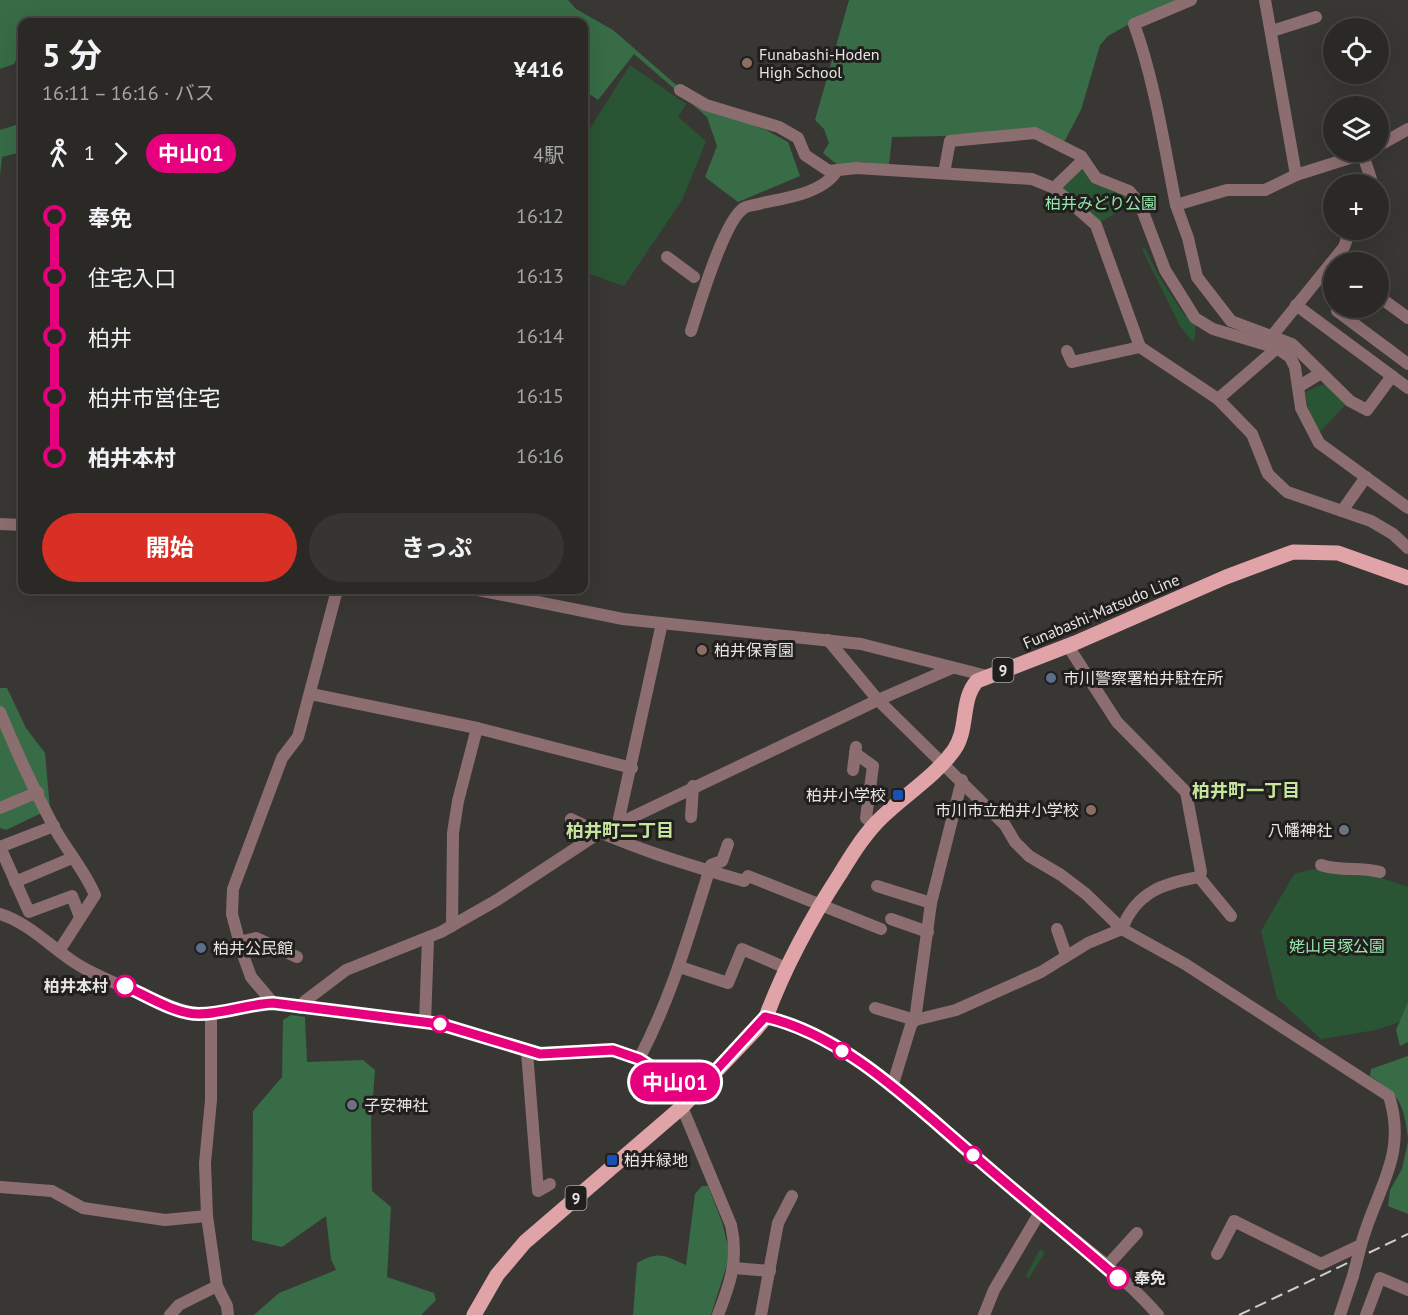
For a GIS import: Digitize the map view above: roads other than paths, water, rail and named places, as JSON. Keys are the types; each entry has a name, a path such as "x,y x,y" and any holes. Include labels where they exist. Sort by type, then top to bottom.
{"main road":[{"name":"Funabashi-Matsudo Line","path":"474,1315 497,1275 525,1242 682,1107 765,1017 786,968 819,906 874,825 944,762 961,737 969,692 976,681 1068,646 1216,581 1293,552 1338,553 1408,578"}],"street":[{"path":"1191,0 1134,24 1157,108 1176,205 1188,238 1197,277 1231,321 1275,342 1290,357 1295,367 1301,408 1319,443 1408,508"},
{"path":"1265,0 1296,175"},
{"path":"1272,31 1316,17"},
{"path":"680,90 706,105 779,127 801,141 805,155 829,171 857,168 1032,179 1054,188 1096,225 1140,347 1218,399 1252,434 1268,474 1287,492 1371,521 1393,534 1408,548"},
{"path":"1389,140 1408,129"},
{"path":"944,173 950,141 1035,133 1083,160 1096,178 1129,191 1140,204 1165,270 1195,318 1213,328 1292,344 1350,401 1367,410 1392,376"},
{"path":"1054,188 1083,160"},
{"path":"1176,205 1227,190 1265,190 1296,175 1337,162"},
{"path":"691,331 713,264 736,217 744,207 792,196 830,182 836,172"},
{"path":"1218,399 1275,342 1296,305 1344,247 1346,240"},
{"path":"668,257 694,277"},
{"path":"1389,304 1408,318"},
{"path":"1296,305 1408,388"},
{"path":"1326,327 1332,318"},
{"path":"1350,318 1408,364"},
{"path":"1067,351 1072,362 1140,347"},
{"path":"1298,387 1321,373"},
{"path":"1342,511 1366,477"},
{"path":"0,524 18,525"},
{"path":"273,1003 250,977 232,914 233,889 282,758 298,737 336,594"},
{"path":"498,594 623,619 828,640 887,649 987,676"},
{"path":"618,823 632,768 662,623"},
{"path":"828,640 878,700 962,780 1005,825 1015,842 1029,856 1061,875 1086,894 1122,929 1185,964 1389,1096 1397,1111 1402,1130 1401,1156 1366,1227 1340,1315"},
{"path":"1068,646 1083,673 1117,722 1186,792 1201,872 1199,877"},
{"path":"300,1008 305,1001 346,970 428,939 452,926 497,900 599,832 878,700 952,668"},
{"path":"311,694 477,728 632,768"},
{"path":"0,712 54,826 72,858 87,876 95,895 59,951"},
{"path":"452,926 453,833 458,801 477,728"},
{"path":"853,770 856,749 873,766 867,818 874,825"},
{"path":"892,1087 910,1025 915,1020 931,903 962,780"},
{"path":"691,817 693,786"},
{"path":"0,808 38,792"},
{"path":"571,819 599,832 709,871 744,881 748,876 881,929"},
{"path":"54,826 0,847 29,912 72,896 80,917"},
{"path":"639,1059 660,1019 680,966 711,865 722,861 728,844"},
{"path":"15,882 72,858"},
{"path":"1321,864 1347,869 1362,866 1380,872"},
{"path":"1199,877 1231,916"},
{"path":"875,1008 915,1020 956,1010 1041,972 1066,955 1122,929 1125,920 1143,898 1158,886 1199,877"},
{"path":"877,886 931,903"},
{"path":"0,914 16,921 88,971 182,1011 211,1013 253,1004 273,1003 460,1029 526,1052 540,1054 606,1050 639,1059 694,1094"},
{"path":"891,920 928,932"},
{"path":"1057,929 1066,955"},
{"path":"239,942 256,938 297,957"},
{"path":"425,1023 428,939"},
{"path":"680,966 728,982 742,949 786,968"},
{"path":"211,1013 211,1100 206,1163 207,1216 217,1286 227,1306 228,1315"},
{"path":"765,1017 784,1021 819,1036 892,1087 1106,1267 1158,1315"},
{"path":"526,1052 538,1191 550,1184"},
{"path":"682,1107 731,1225 735,1241 734,1268 718,1315"},
{"path":"0,1187 52,1191 82,1208 165,1220 207,1216"},
{"path":"761,1315 778,1223 792,1196"},
{"path":"984,1315 994,1290 1040,1212"},
{"path":"1217,1254 1234,1221 1321,1264 1361,1245"},
{"path":"1106,1267 1137,1233"},
{"path":"734,1268 770,1271"},
{"path":"1366,1315 1380,1278 1408,1290"},
{"path":"170,1315 179,1305 217,1286"}],"railway":[{"path":"1239,1315 1408,1234"}],"place":[{"name":"Funabashi-Hoden High School","path":"747,63"},
{"name":"柏井保育園","path":"702,650"},
{"name":"市川警察署柏井駐在所","path":"1051,678"},
{"name":"柏井小学校","path":"898,795"},
{"name":"市川市立柏井小学校","path":"1091,810"},
{"name":"八幡神社","path":"1344,830"},
{"name":"柏井公民館","path":"201,948"},
{"name":"柏井本村","path":"125,986"},
{"name":"子安神社","path":"352,1105"},
{"name":"柏井緑地","path":"612,1160"},
{"name":"奉免","path":"1118,1278"}],"district":[{"name":"柏井町一丁目","path":"1246,790"},
{"name":"柏井町二丁目","path":"620,830"}],"park label":[{"name":"柏井みどり公園","path":"1101,203"},
{"name":"姥山貝塚公園","path":"1337,946"}]}
